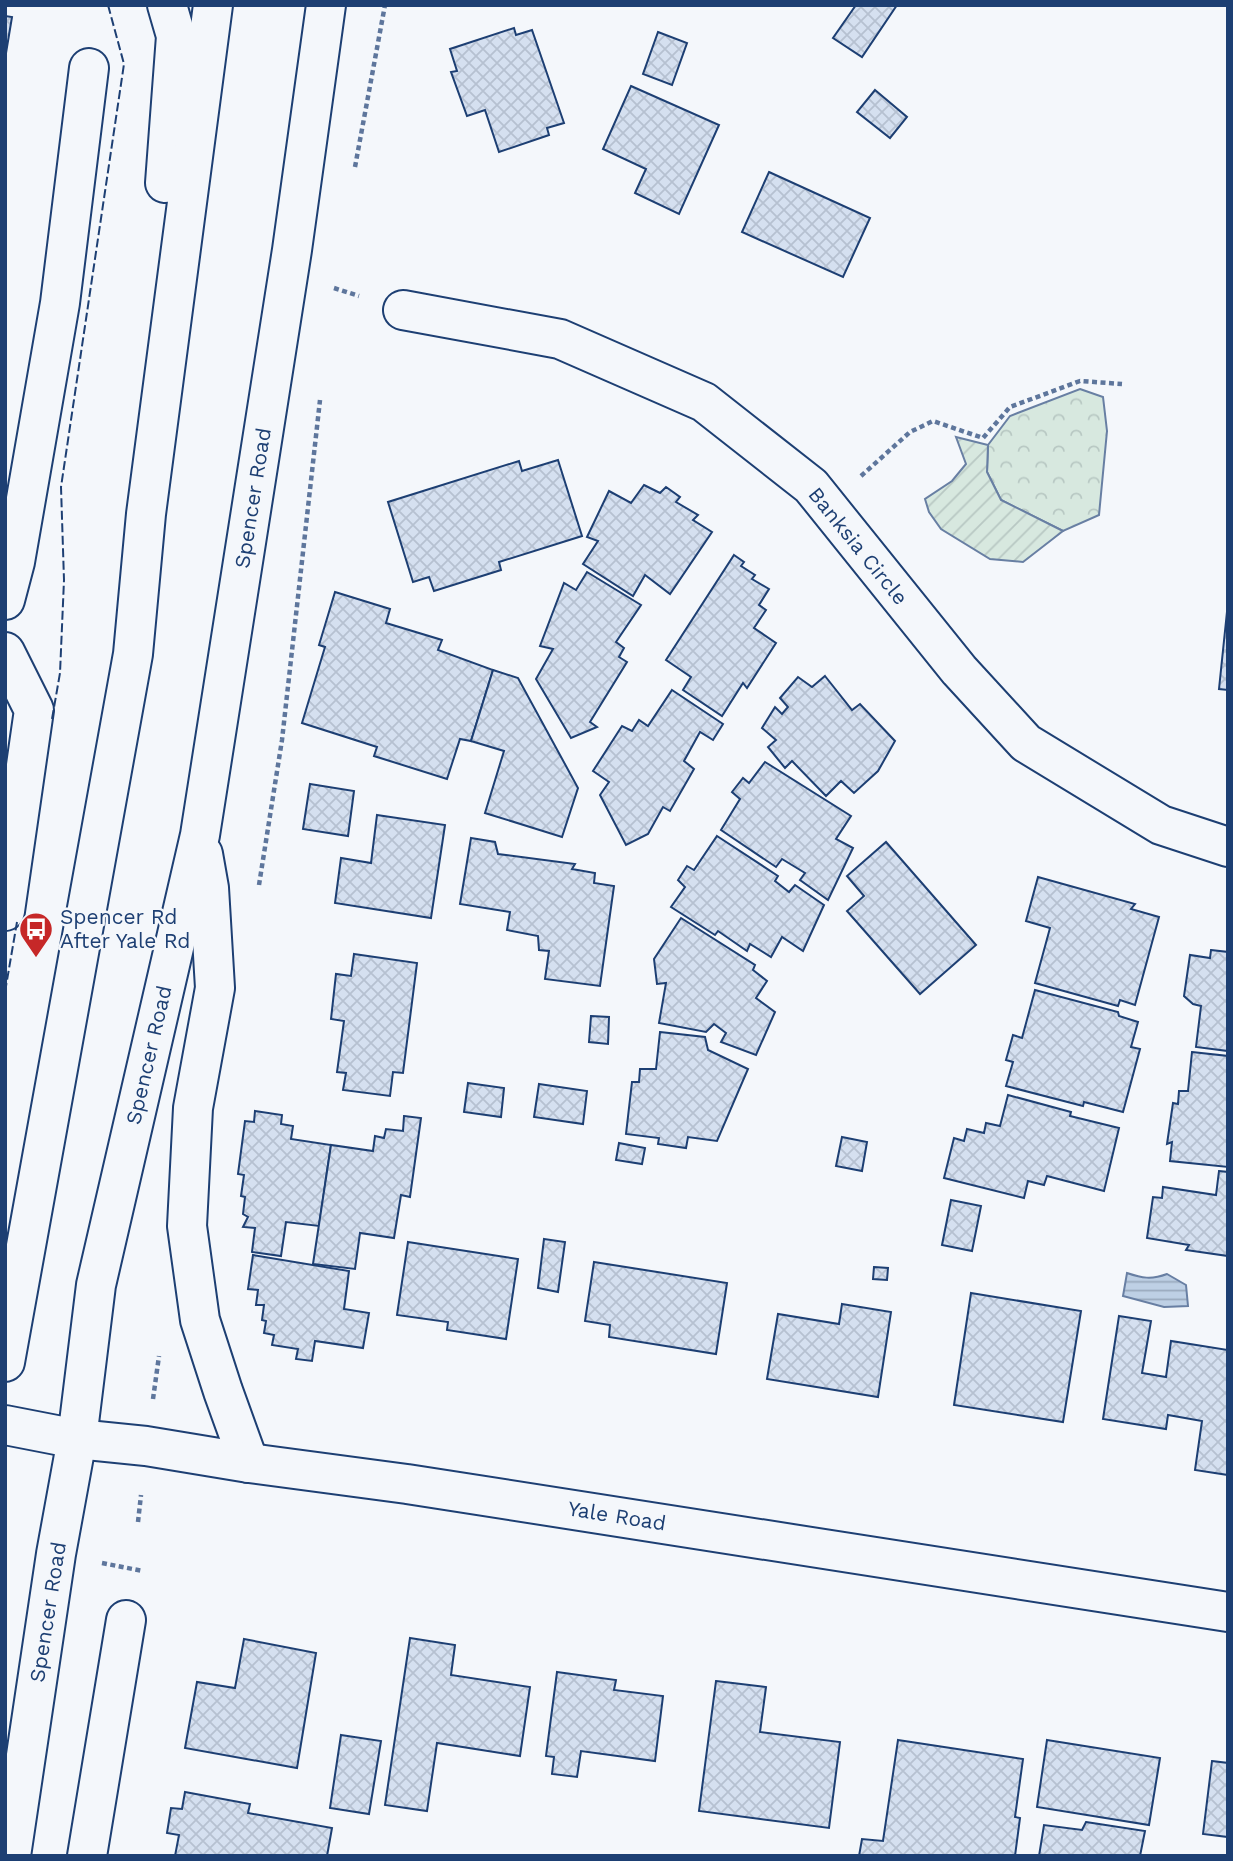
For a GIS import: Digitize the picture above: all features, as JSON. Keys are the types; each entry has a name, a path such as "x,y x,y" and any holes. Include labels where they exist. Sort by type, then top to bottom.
{"main road":[{"path":"146,514 132,427 162,230 176,37 167,5"},
{"path":"5,1362 133,654 146,514 213,5"},
{"name":"Spencer Road","path":"11,1856 56,1554 77,1439 96,1285 200,835 292,250 326,5"},
{"path":"5,600 15,562 60,303 89,68"},
{"name":"Banksia Circle","path":"403,310 560,339 704,402 811,486 959,670 1026,743 1161,825 1228,847"},
{"path":"5,652 34,710 5,911"},
{"path":"200,835 209,888 215,988 193,1108 187,1226 200,1320 249,1463"},
{"name":"Yale Road","path":"5,1425 77,1439 146,1446 421,1486 1228,1612"},
{"path":"86,1856 125,1620"}],"path":[{"path":"353,180 385,5"},
{"path":"333,288 335,275"},
{"path":"829,509 910,432 933,421 983,438 1010,407 1080,381 1122,384"},
{"path":"257,897 282,740 320,398"}],"green space":[{"path":"1080,389 1103,397 1107,431 1099,515 1063,531 1001,500 987,472 988,445 1010,416"},
{"path":"956,437 988,445 987,472 1001,500 1063,531 1023,562 990,559 941,529 929,512 925,499 952,481 966,464"}],"water":[{"path":"1127,1273 1147,1278 1167,1274 1186,1285 1188,1306 1164,1307 1123,1296"}],"building":[{"path":"856,5 897,5 862,57 833,38"},
{"path":"5,16 12,17 5,59"},
{"path":"514,28 516,35 532,30 564,123 547,128 549,135 499,152 485,110 467,116 451,72 457,71 450,49"},
{"path":"658,32 687,43 672,85 643,74"},
{"path":"631,86 719,125 679,214 635,193 646,169 603,149"},
{"path":"875,90 907,117 890,138 857,112"},
{"path":"769,172 870,218 843,277 742,232"},
{"path":"558,460 582,536 499,562 501,570 434,591 429,577 413,582 388,502 519,461 522,471"},
{"path":"644,485 660,493 666,487 680,497 676,502 698,515 693,520 712,532 670,594 645,575 633,596 583,564 598,541 587,537 609,491 631,503"},
{"path":"734,555 744,562 741,566 755,575 752,579 769,589 759,605 766,610 754,628 776,643 747,688 743,683 722,716 683,690 691,677 666,660"},
{"path":"587,572 641,605 616,642 624,648 619,657 627,662 590,722 597,727 571,738 536,679 553,649 540,646 564,583 576,590"},
{"path":"335,592 390,609 386,623 442,640 438,650 493,670 471,741 460,739 447,779 374,756 377,747 302,723 325,647 319,645"},
{"path":"1228,602 1228,690 1219,689"},
{"path":"493,670 518,678 578,788 562,837 485,813 504,751 471,741"},
{"path":"825,676 852,710 860,704 895,741 878,771 854,793 841,781 826,796 792,761 785,768 768,747 776,740 762,728 775,707 782,714 788,707 780,698 798,677 812,687"},
{"path":"672,690 723,724 713,740 700,732 684,761 694,769 670,811 663,807 648,834 626,845 600,795 609,782 593,771 622,726 632,731 639,720 648,726"},
{"path":"765,762 851,816 836,839 853,848 828,900 800,880 805,873 782,859 776,867 721,830 740,799 732,792 743,778 749,783"},
{"path":"310,784 354,791 348,836 303,829"},
{"path":"377,815 445,825 431,918 335,903 341,858 371,863"},
{"path":"717,836 778,876 775,881 789,892 795,885 824,905 803,951 782,937 771,957 750,944 747,951 718,931 715,935 671,907 685,887 678,880 687,866 694,870"},
{"path":"471,838 495,842 498,854 575,864 572,869 595,873 594,883 614,886 600,986 545,979 549,951 539,950 538,936 507,930 510,912 460,904"},
{"path":"886,842 976,945 920,994 847,911 864,896 847,876"},
{"path":"1038,877 1135,904 1131,909 1159,917 1135,1005 1120,1000 1118,1006 1035,983 1050,928 1026,921"},
{"path":"681,918 755,965 753,970 767,981 756,998 775,1012 756,1055 721,1042 726,1033 714,1024 706,1032 659,1023 666,983 657,984 654,959"},
{"path":"1211,950 1228,952 1228,1051 1196,1047 1201,1006 1193,1004 1184,996 1190,955 1210,958"},
{"path":"354,954 417,963 403,1073 393,1072 390,1096 343,1090 346,1073 337,1072 344,1021 331,1019 336,974 351,976"},
{"path":"1035,990 1118,1012 1119,1016 1138,1022 1131,1047 1140,1049 1123,1112 1084,1102 1083,1106 1006,1086 1013,1062 1006,1060 1013,1035 1022,1038"},
{"path":"591,1016 609,1017 608,1044 589,1042"},
{"path":"660,1032 705,1037 708,1050 748,1069 717,1141 688,1137 686,1148 658,1144 659,1138 626,1134 632,1082 639,1082 640,1069 656,1069"},
{"path":"1192,1052 1228,1056 1228,1167 1170,1161 1172,1142 1167,1144 1173,1103 1178,1104 1179,1091 1188,1091"},
{"path":"468,1083 504,1088 501,1117 464,1112"},
{"path":"539,1084 587,1091 583,1124 534,1117"},
{"path":"1008,1095 1071,1112 1070,1116 1119,1128 1104,1191 1047,1176 1044,1185 1028,1181 1024,1198 944,1178 954,1138 964,1141 967,1129 984,1133 986,1123 1000,1126"},
{"path":"255,1111 282,1115 281,1124 293,1126 291,1139 331,1145 319,1226 286,1222 281,1256 252,1252 255,1228 243,1227 248,1217 243,1214 245,1197 241,1196 244,1175 238,1174 245,1121 254,1122"},
{"path":"404,1116 421,1118 410,1197 401,1195 394,1238 360,1233 355,1269 313,1264 331,1145 373,1151 375,1136 384,1138 386,1129 403,1131"},
{"path":"842,1137 867,1142 862,1171 836,1166"},
{"path":"619,1143 645,1148 642,1164 616,1160"},
{"path":"1219,1171 1228,1172 1228,1256 1186,1250 1189,1245 1147,1238 1153,1197 1162,1198 1163,1187 1216,1195"},
{"path":"951,1200 981,1206 972,1251 942,1245"},
{"path":"544,1239 565,1242 558,1292 538,1288"},
{"path":"408,1242 518,1259 506,1339 447,1330 448,1322 397,1315"},
{"path":"253,1255 349,1271 344,1309 369,1313 363,1348 315,1341 312,1361 296,1359 298,1349 272,1345 274,1335 264,1333 264,1305 256,1305 258,1290 248,1289"},
{"path":"594,1262 727,1283 716,1354 609,1337 610,1325 585,1321"},
{"path":"874,1267 888,1268 887,1280 873,1279"},
{"path":"971,1293 1081,1311 1063,1422 954,1405"},
{"path":"842,1304 891,1312 878,1397 767,1379 778,1314 839,1324"},
{"path":"1119,1316 1151,1321 1142,1373 1166,1377 1171,1341 1228,1350 1228,1475 1195,1470 1202,1421 1168,1415 1166,1429 1103,1419"},
{"path":"410,1638 455,1645 451,1675 530,1687 520,1756 437,1743 427,1811 385,1805"},
{"path":"244,1639 316,1653 297,1768 185,1748 197,1682 235,1688"},
{"path":"557,1672 616,1680 614,1690 663,1696 655,1761 581,1751 577,1777 552,1774 554,1757 546,1756"},
{"path":"716,1681 766,1687 760,1732 840,1742 829,1828 699,1811"},
{"path":"341,1735 381,1741 369,1814 330,1808"},
{"path":"898,1740 1023,1759 1015,1817 1020,1818 1015,1856 859,1856 862,1839 883,1841"},
{"path":"1047,1740 1160,1758 1149,1825 1037,1807"},
{"path":"1212,1761 1228,1763 1228,1837 1203,1834"},
{"path":"185,1792 250,1804 248,1813 332,1828 327,1856 175,1856 179,1835 167,1833 171,1808 182,1809"},
{"path":"1086,1822 1145,1831 1140,1856 1039,1856 1044,1825 1082,1830"}],"fence":[{"path":"52,719 60,673 64,580 61,487 124,64 108,5"},
{"path":"5,992 17,922"}],"place":[{"name":"Spencer Rd After Yale Rd","path":"36,959"}]}
